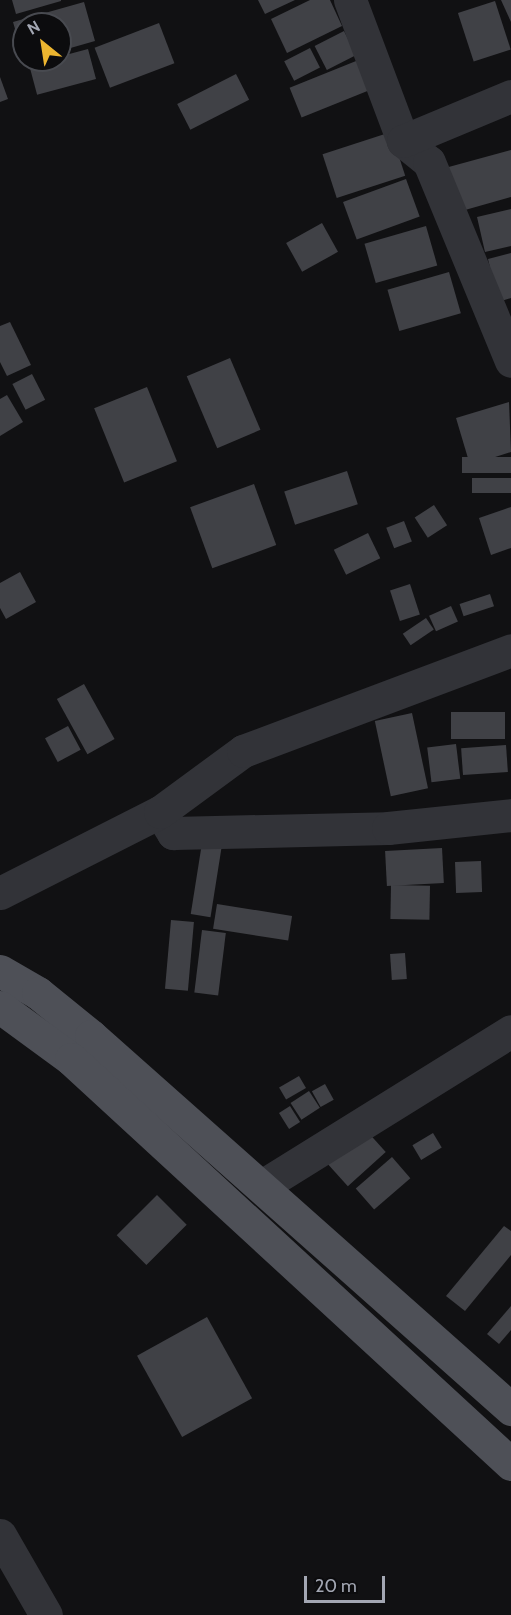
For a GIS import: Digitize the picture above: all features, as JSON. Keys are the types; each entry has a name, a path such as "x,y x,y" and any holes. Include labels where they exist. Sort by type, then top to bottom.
{"main road":[{"path":"0,971 38,993 91,1036 511,1409"},
{"path":"0,1007 71,1059 511,1464"}],"street":[{"path":"350,0 403,141 429,162 511,362"},
{"path":"403,141 511,96"},
{"path":"0,893 160,812 243,751 511,650"},
{"path":"160,812 173,833 388,828 511,815"},
{"path":"262,1186 511,1030"},
{"path":"0,1535 45,1615"}],"building":[{"path":"12,0 61,0 23,12 15,12"},
{"path":"258,0 295,0 265,14"},
{"path":"310,0 330,0 342,26 287,53 271,19"},
{"path":"501,0 511,0 511,22"},
{"path":"495,1 511,50 474,62 458,13"},
{"path":"84,2 95,41 72,48 72,12 48,12"},
{"path":"159,23 174,63 110,88 95,48"},
{"path":"344,31 356,55 327,70 315,46"},
{"path":"310,48 320,68 294,81 284,61"},
{"path":"88,49 96,79 37,95 31,72 72,72 72,53"},
{"path":"361,59 373,89 302,118 290,88"},
{"path":"236,74 249,100 190,130 177,104"},
{"path":"0,77 8,99 0,102"},
{"path":"391,132 405,176 337,198 323,154"},
{"path":"511,150 511,197 458,212 445,168"},
{"path":"406,179 420,217 357,240 343,202"},
{"path":"511,209 511,246 485,252 477,217"},
{"path":"322,223 338,252 302,272 286,243"},
{"path":"426,226 437,265 376,283 364,244"},
{"path":"511,253 511,298 498,302 488,259"},
{"path":"449,272 461,313 399,331 387,290"},
{"path":"10,322 31,365 7,376 0,362 0,326"},
{"path":"230,358 260,430 217,448 187,376"},
{"path":"32,374 45,400 26,410 12,384"},
{"path":"147,387 177,461 124,483 94,408"},
{"path":"7,395 23,422 0,436 0,399"},
{"path":"509,402 511,452 470,465 456,418"},
{"path":"462,457 511,457 511,473 462,473"},
{"path":"347,471 358,504 295,525 284,491"},
{"path":"472,478 511,478 511,493 472,493"},
{"path":"254,484 276,545 212,568 190,507"},
{"path":"434,505 447,525 428,538 415,518"},
{"path":"511,507 511,548 491,555 479,518"},
{"path":"404,521 412,542 394,548 386,528"},
{"path":"368,533 380,558 346,575 334,550"},
{"path":"20,572 36,602 6,619 0,608 0,583"},
{"path":"410,584 420,614 400,621 390,590"},
{"path":"490,594 494,606 464,616 460,604"},
{"path":"451,606 458,622 436,631 429,616"},
{"path":"426,618 434,630 411,645 403,634"},
{"path":"84,684 115,739 87,754 57,699"},
{"path":"451,712 505,712 505,739 451,739"},
{"path":"412,713 428,788 391,796 375,721"},
{"path":"68,726 81,750 58,762 45,738"},
{"path":"456,744 460,779 431,782 427,748"},
{"path":"506,745 508,772 463,775 461,748"},
{"path":"202,843 222,846 210,917 191,914"},
{"path":"442,848 444,883 387,886 385,851"},
{"path":"481,861 482,892 456,893 455,862"},
{"path":"391,885 430,886 429,920 390,919"},
{"path":"217,904 292,916 288,941 213,929"},
{"path":"171,920 194,922 188,991 165,989"},
{"path":"202,930 226,933 218,995 194,993"},
{"path":"405,953 407,979 392,980 390,954"},
{"path":"299,1076 306,1088 286,1100 279,1088"},
{"path":"325,1084 334,1100 321,1107 312,1091"},
{"path":"309,1091 320,1108 301,1120 291,1103"},
{"path":"290,1106 300,1122 289,1129 279,1113"},
{"path":"365,1129 386,1152 348,1186 327,1163"},
{"path":"433,1133 442,1148 421,1160 412,1145"},
{"path":"392,1157 410,1178 374,1210 356,1188"},
{"path":"157,1195 187,1225 146,1265 117,1235"},
{"path":"504,1226 511,1231 511,1255 465,1311 446,1296"},
{"path":"511,1306 511,1330 499,1344 487,1334"},
{"path":"207,1317 252,1398 182,1437 137,1356"}]}
